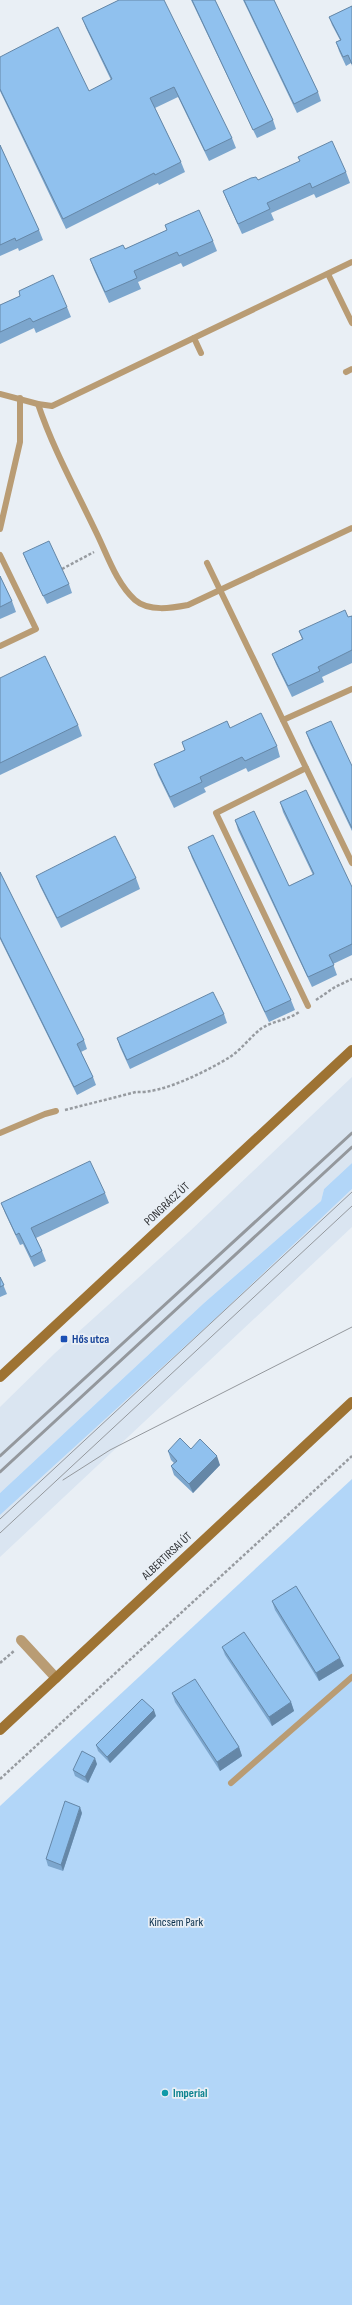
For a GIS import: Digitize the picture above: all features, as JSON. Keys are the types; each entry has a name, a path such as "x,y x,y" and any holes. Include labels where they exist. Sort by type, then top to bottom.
{"street":[{"name":"PONGRÁCZ ÚT","path":"0,1377 352,1050"},
{"name":"ALBERTIRSAI ÚT","path":"0,1730 352,1402"},
{"path":"22,1641 56,1678"}],"lane":[{"path":"0,394 52,406 352,262"},
{"path":"328,274 352,323"},
{"path":"194,338 201,353"},
{"path":"0,529 20,442 20,398"},
{"path":"38,404 48,433 119,579 136,600 151,607 171,608 188,605 352,528"},
{"path":"0,555 36,629 0,646"},
{"path":"207,563 352,863"},
{"path":"283,720 352,689"},
{"path":"306,768 216,813 308,1006"},
{"path":"0,1133 45,1114 56,1111"},
{"path":"231,1783 352,1677"}],"path":[{"path":"62,569 104,548"},
{"path":"56,1111 72,1110 136,1092 147,1093 165,1089 231,1056 263,1027 293,1017 335,987 352,979"},
{"path":"0,1779 352,1456"},
{"path":"0,1663 22,1641"}],"shaded area":[{"path":"352,1077 352,1163 324,1189 321,1201 204,1303 0,1493 0,1407 54,1354 189,1232"},
{"path":"352,1189 352,1227 0,1557 0,1515 216,1318"}],"green space":[{"path":"352,1163 352,1189 216,1318 0,1515 0,1493 204,1303 321,1201 324,1189"},
{"name":"Kincsem Park","path":"352,1479 352,2305 0,2305 0,1806"}],"building":[{"path":"119,0 164,0 232,138 205,151 174,87 150,98 181,162 155,175 154,173 63,219 0,89 0,57 58,27 89,91 112,79 82,18"},
{"path":"192,0 215,0 273,120 253,130"},
{"path":"244,0 274,0 318,92 294,104"},
{"path":"352,6 352,64 348,55 343,57 336,42 341,40 329,17"},
{"path":"332,141 346,172 312,188 310,183 267,203 270,209 238,224 223,191 251,178 256,177 258,180 300,161 298,157"},
{"path":"0,145 39,230 16,241 15,238 0,245"},
{"path":"199,210 213,241 179,256 177,252 134,271 137,278 105,292 90,259 123,245 125,249 167,230 165,225"},
{"path":"53,275 67,307 33,322 30,318 0,332 0,305 20,296 19,291"},
{"path":"49,541 69,584 43,596 23,553"},
{"path":"0,576 12,601 0,607"},
{"path":"345,610 348,617 352,616 352,650 318,667 320,671 288,686 272,654 303,639 299,631"},
{"path":"45,656 78,725 0,763 0,678"},
{"path":"261,713 277,746 245,761 242,757 200,777 202,782 170,797 154,764 185,750 182,742 227,721 230,728"},
{"path":"331,721 352,766 352,828 306,732"},
{"path":"306,790 352,887 352,944 329,955 334,965 308,977 235,820 254,811 289,886 314,874 280,802"},
{"path":"213,835 291,1000 265,1012 188,847"},
{"path":"115,836 136,878 57,918 36,876"},
{"path":"0,872 84,1040 77,1044 93,1077 74,1087 0,937"},
{"path":"213,992 224,1014 127,1060 117,1038"},
{"path":"90,1161 105,1193 31,1228 42,1251 31,1257 19,1233 16,1235 1,1203"},
{"path":"0,1277 4,1285 0,1287"},
{"path":"180,1438 191,1449 200,1439 217,1456 189,1484 171,1466 177,1461 168,1451"},
{"path":"296,1586 340,1658 316,1673 272,1601"},
{"path":"244,1632 291,1702 269,1717 222,1647"},
{"path":"195,1679 239,1747 217,1762 172,1693"},
{"path":"142,1699 154,1710 107,1757 96,1745"},
{"path":"82,1751 95,1758 85,1777 73,1770"},
{"path":"65,1801 80,1807 61,1865 46,1859"}],"tram line":[{"path":"0,1519 352,1192"},
{"path":"0,1533 352,1206"},
{"path":"63,1480 110,1450 352,1327"}],"railway":[{"path":"0,1456 352,1133"},
{"path":"0,1472 352,1147"}],"place":[{"name":"Hős utca","path":"64,1339"},
{"name":"Imperial","path":"165,2093"}]}
